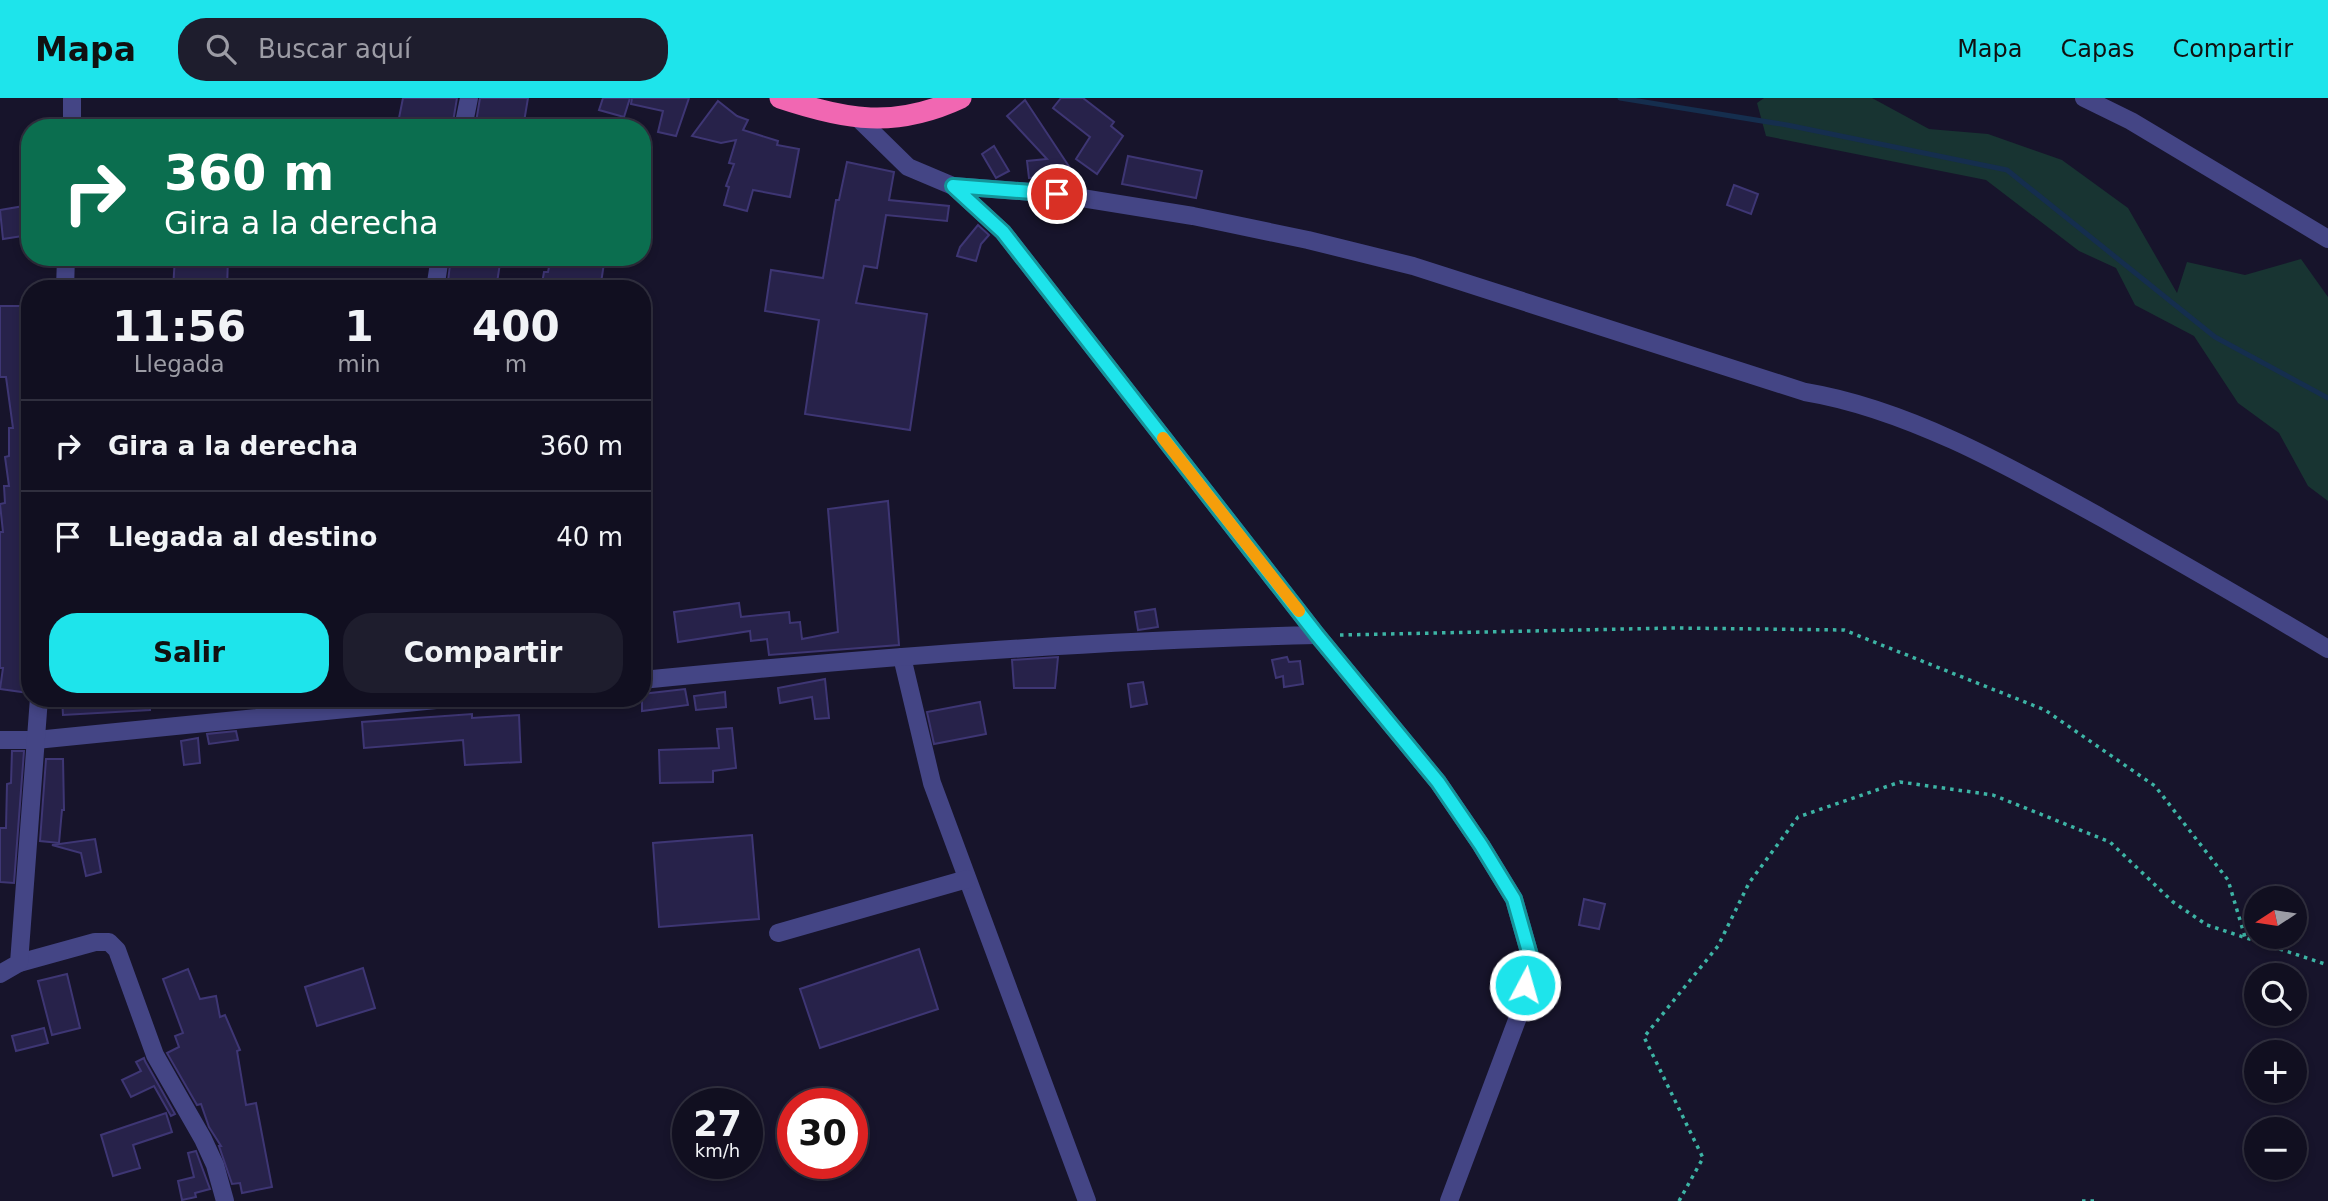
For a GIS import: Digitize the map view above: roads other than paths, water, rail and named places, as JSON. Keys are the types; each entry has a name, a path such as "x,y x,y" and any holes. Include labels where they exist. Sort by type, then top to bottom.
{"highway":[{"path":"780,98 828,114 859,119 913,114 961,98"}],"street":[{"path":"72,98 72,119"},
{"path":"465,119 469,98"},
{"path":"2084,98 2131,121 2328,239"},
{"path":"859,119 908,167 953,186 1057,194 1193,216 1308,240 1413,266 1805,392 1840,398 1874,409 2017,470 2200,572 2328,649"},
{"path":"953,186 1003,232 1317,635 1438,782 1514,899 1531,959 1520,1012 1449,1201"},
{"path":"651,679 1153,639 1317,635"},
{"path":"902,657 932,783 1087,1201"},
{"path":"19,963 39,707"},
{"path":"0,740 36,740 327,707"},
{"path":"778,933 967,878"},
{"path":"0,974 19,963 95,942 109,942 117,950 155,1055 203,1139 215,1165 225,1201"}],"waterway":[{"path":"1620,98 1787,125 2007,170 2215,337 2328,398"}]}
